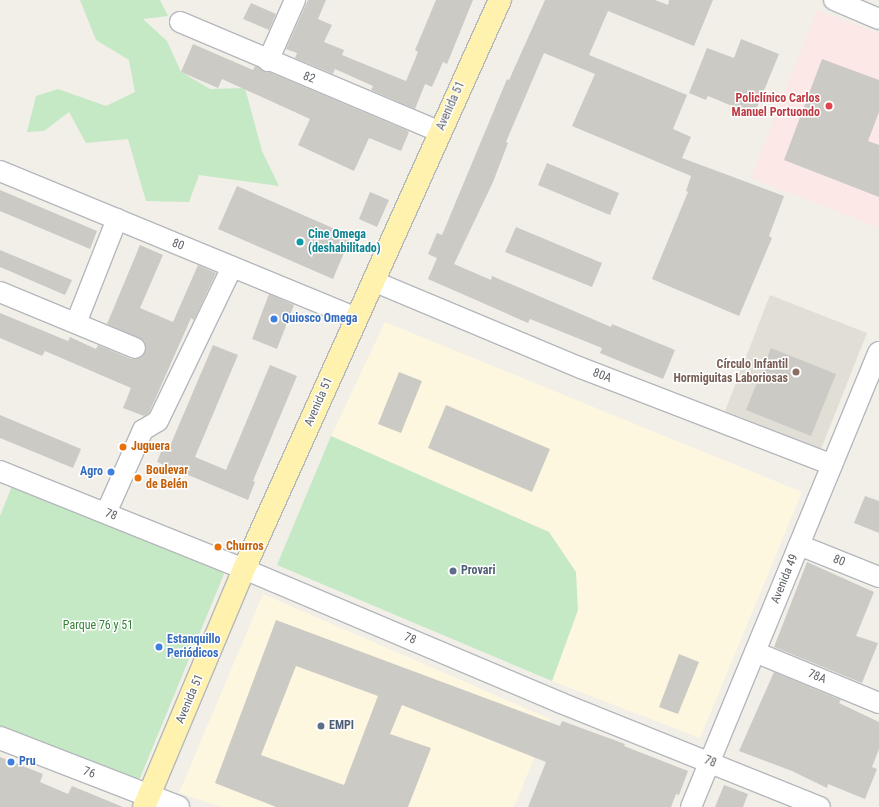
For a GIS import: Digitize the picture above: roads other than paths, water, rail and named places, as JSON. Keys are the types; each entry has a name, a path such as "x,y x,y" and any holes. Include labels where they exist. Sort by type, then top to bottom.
{"main road":[{"name":"Avenida 51","path":"147,802 244,569 500,0"}],"street":[{"path":"268,61 295,0"},
{"path":"834,0 879,19"},
{"name":"82","path":"180,22 268,61 440,132"},
{"name":"80","path":"0,171 356,318"},
{"path":"76,323 117,219"},
{"path":"106,513 143,430 158,421 232,267"},
{"name":"80A","path":"373,281 581,368 832,465"},
{"path":"0,292 135,348"},
{"name":"Avenida 49","path":"691,807 879,352"},
{"name":"78","path":"2,478 106,513 244,569 562,703 820,807"},
{"name":"80","path":"799,545 879,576"},
{"name":"78A","path":"755,652 879,702"},
{"name":"76","path":"0,738 147,802 178,807"}],"place":[{"name":"Policlínico Carlos Manuel Portuondo","path":"829,106"},
{"name":"Cine Omega (deshabilitado)","path":"300,242"},
{"name":"Quiosco Omega","path":"274,319"},
{"name":"Círculo Infantil Hormiguitas Laboriosas","path":"796,372"},
{"name":"Juguera","path":"123,447"},
{"name":"Agro","path":"111,472"},
{"name":"Boulevar de Belén","path":"138,478"},
{"name":"Churros","path":"218,547"},
{"name":"Provari","path":"453,571"},
{"name":"Estanquillo Periódicos","path":"159,647"},
{"name":"EMPI","path":"321,726"},
{"name":"Pru","path":"11,762"}],"park label":[{"name":"Parque 76 y 51","path":"98,626"}]}
